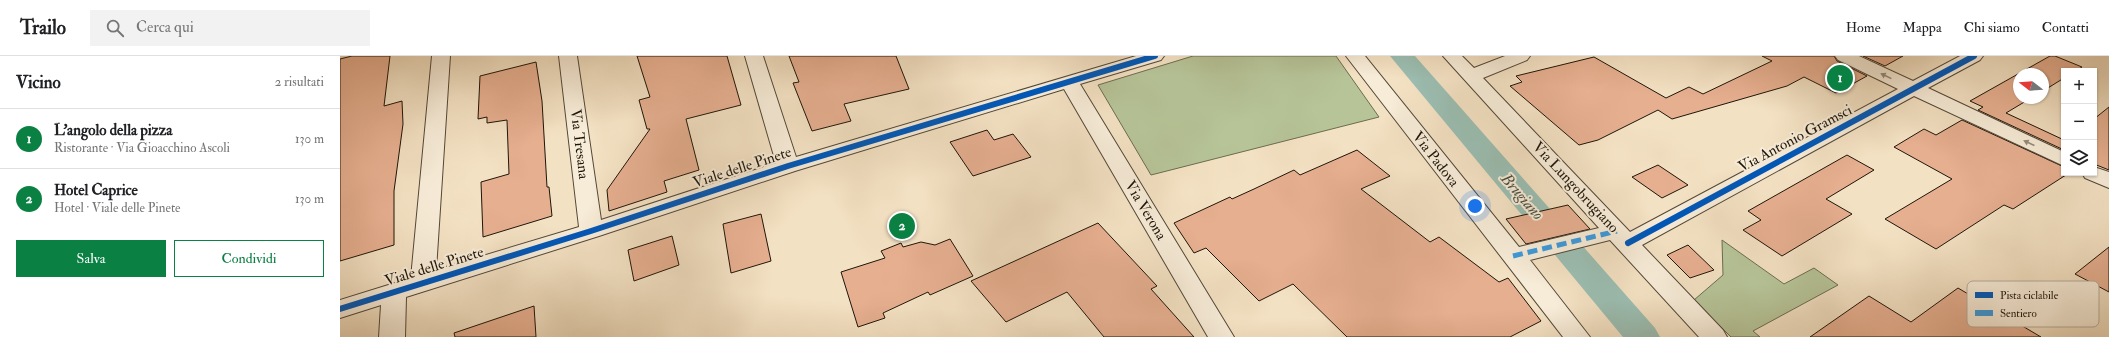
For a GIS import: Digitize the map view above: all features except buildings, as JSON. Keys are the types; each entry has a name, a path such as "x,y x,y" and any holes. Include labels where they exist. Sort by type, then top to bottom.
{"street":[{"path":"423,284 441,56"},
{"name":"Via Tresana","path":"568,56 591,231"},
{"path":"754,56 788,166"},
{"name":"Viale delle Pinete","path":"340,309 591,231 788,166 1070,83 1155,56"},
{"name":"Via Padova","path":"1355,56 1520,254 1577,337"},
{"name":"Via Lungobrugiano","path":"1452,56 1616,236 1714,337"},
{"path":"1471,76 1521,56"},
{"path":"1844,56 2061,159"},
{"name":"Via Antonio Gramsci","path":"1520,254 1616,236 1912,89 1974,56"},
{"name":"Via Verona","path":"1070,83 1221,337"},
{"path":"2097,175 2109,181"},
{"path":"392,337 394,292"}],"green space":[{"path":"1193,56 1336,56 1379,117 1151,175 1098,85"},
{"path":"1722,240 1784,284 1814,268 1838,285 1753,331 1760,337 1731,337 1694,300 1723,275"}],"waterway":[{"name":"Brugiano","path":"1402,56 1643,337"}],"marked path":[{"path":"1513,256 1617,231"}],"cycle path":[{"path":"340,309 591,231 788,166 1155,56"},
{"path":"1628,243 1974,56"}],"place":[{"name":"L'angolo della pizza","path":"1840,78"},
{"name":"Hotel Caprice","path":"902,226"}]}
